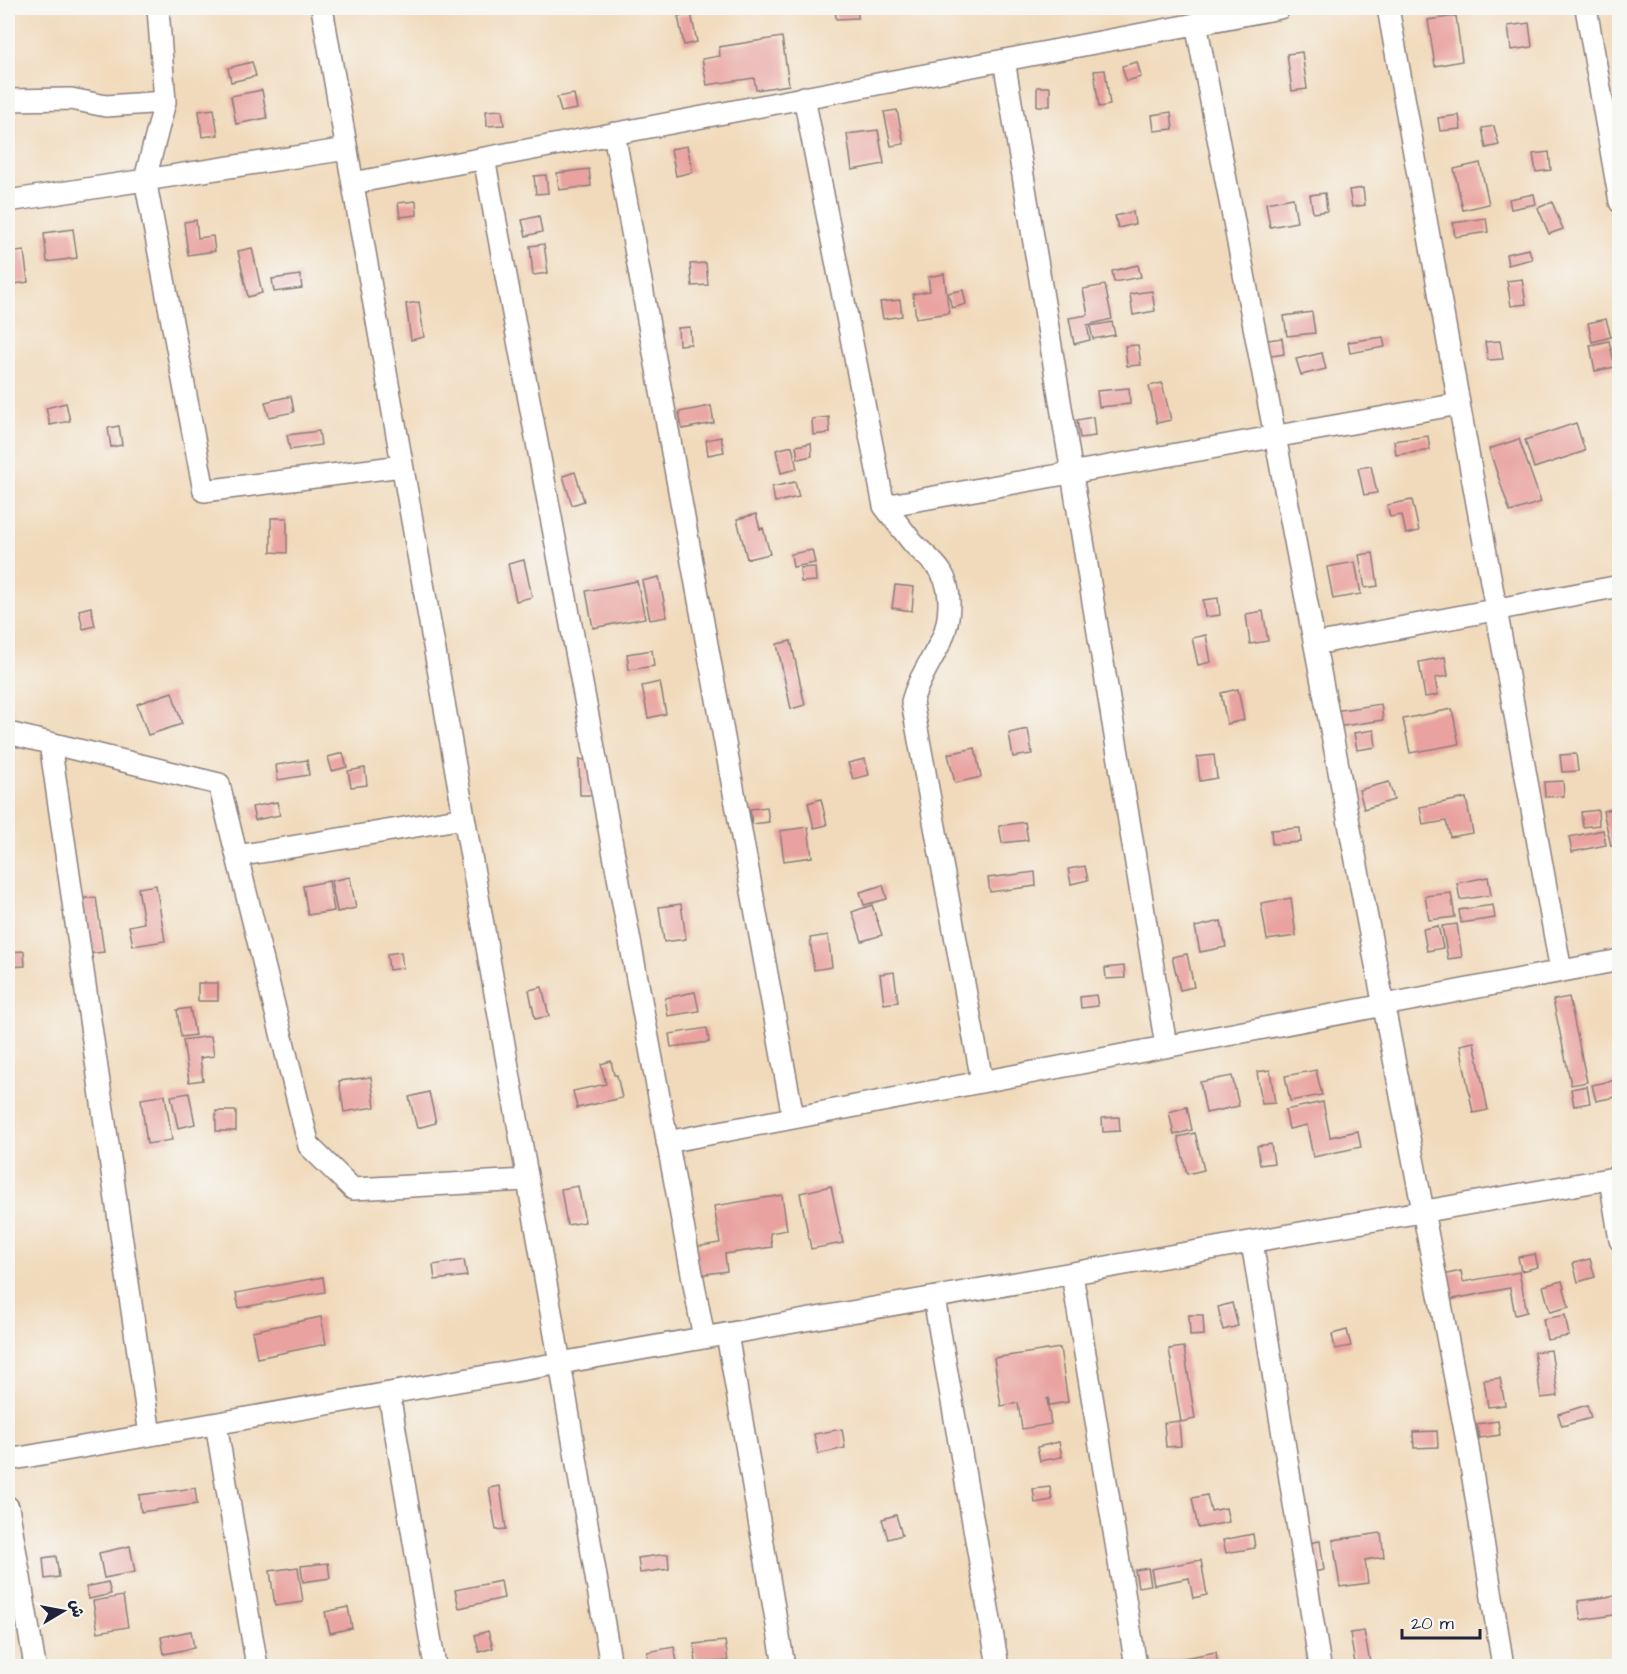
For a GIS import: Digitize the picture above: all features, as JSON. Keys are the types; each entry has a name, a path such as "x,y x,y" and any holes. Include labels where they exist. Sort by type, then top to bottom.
{"street":[{"path":"158,8 165,102 145,179 204,491 402,466"},
{"path":"322,8 611,1666"},
{"path":"353,183 1280,8"},
{"path":"1388,8 1561,971"},
{"path":"1586,8 1620,202"},
{"path":"1196,23 1467,1441 1503,1666"},
{"path":"1004,60 1166,1046"},
{"path":"804,97 884,506 913,543 942,573 950,607 944,633 916,686 912,702 982,1081"},
{"path":"8,100 70,99 106,106 165,102"},
{"path":"614,133 793,1117"},
{"path":"8,201 347,148"},
{"path":"484,158 704,1338"},
{"path":"884,506 1459,404"},
{"path":"1315,644 1620,586"},
{"path":"8,733 219,784 309,1146 353,1189 527,1179"},
{"path":"50,743 150,1435"},
{"path":"237,856 464,818"},
{"path":"667,1142 1620,960"},
{"path":"8,1460 1615,1178 1620,1240"},
{"path":"1252,1242 1320,1666"},
{"path":"1072,1274 1136,1666"},
{"path":"934,1298 998,1666"},
{"path":"727,1334 784,1666"},
{"path":"389,1394 435,1666"},
{"path":"216,1424 257,1666"},
{"path":"8,1507 35,1666"}],"building":[{"path":"835,8 858,8 858,18 836,19"},
{"path":"691,13 697,42 684,45 678,16"},
{"path":"1456,16 1462,61 1435,66 1428,20"},
{"path":"1529,23 1532,47 1511,50 1508,26"},
{"path":"782,37 789,85 756,90 754,78 707,85 702,59 720,56 719,47"},
{"path":"1302,52 1307,89 1292,91 1287,54"},
{"path":"252,62 256,76 231,82 228,68"},
{"path":"1137,62 1141,77 1126,81 1122,66"},
{"path":"1105,70 1110,105 1099,107 1094,71"},
{"path":"1037,87 1050,87 1050,106 1037,106"},
{"path":"262,90 267,118 236,124 231,96"},
{"path":"574,94 577,109 561,112 557,97"},
{"path":"12,107 16,123 8,125 8,108"},
{"path":"214,109 218,135 202,137 199,111"},
{"path":"502,110 504,125 487,126 486,111"},
{"path":"897,110 904,144 891,146 884,112"},
{"path":"1171,112 1173,129 1154,131 1152,115"},
{"path":"1459,115 1461,129 1440,131 1438,118"},
{"path":"1494,126 1499,145 1486,148 1482,128"},
{"path":"878,130 884,164 852,170 847,134"},
{"path":"687,146 693,172 676,176 671,149"},
{"path":"1549,152 1551,170 1536,172 1533,154"},
{"path":"1480,163 1489,204 1463,210 1454,169"},
{"path":"589,169 591,186 559,190 557,173"},
{"path":"546,175 548,193 536,194 534,176"},
{"path":"1363,188 1365,205 1352,207 1349,190"},
{"path":"1325,193 1327,211 1313,213 1310,195"},
{"path":"1534,194 1536,204 1511,209 1509,199"},
{"path":"1293,198 1297,222 1270,227 1266,203"},
{"path":"416,201 417,215 400,217 398,203"},
{"path":"1552,202 1563,229 1549,234 1538,208"},
{"path":"1133,212 1135,224 1118,228 1115,216"},
{"path":"539,216 542,232 526,236 522,220"},
{"path":"1486,218 1488,232 1455,237 1453,223"},
{"path":"196,220 198,238 213,236 215,251 188,255 184,222"},
{"path":"73,229 77,258 47,262 44,233"},
{"path":"544,244 548,273 533,275 530,246"},
{"path":"252,248 262,293 248,297 238,251"},
{"path":"1529,249 1532,259 1508,265 1506,254"},
{"path":"24,251 28,282 8,285 8,253"},
{"path":"706,263 708,285 692,286 690,264"},
{"path":"1138,265 1141,277 1114,282 1112,271"},
{"path":"944,274 949,313 916,318 913,294 930,291 928,277"},
{"path":"300,275 302,288 274,292 272,279"},
{"path":"1522,279 1526,304 1511,306 1507,281"},
{"path":"1105,285 1112,319 1087,325 1090,340 1074,344 1069,318 1088,315 1083,289"},
{"path":"963,290 966,304 952,308 948,293"},
{"path":"1152,291 1155,311 1133,315 1130,294"},
{"path":"900,300 902,316 883,319 880,302"},
{"path":"419,302 424,337 411,340 406,304"},
{"path":"1312,312 1315,333 1287,336 1284,316"},
{"path":"1606,319 1611,337 1592,342 1588,323"},
{"path":"1112,322 1115,335 1093,339 1090,326"},
{"path":"690,327 691,344 679,345 678,328"},
{"path":"1383,337 1385,347 1350,353 1348,342"},
{"path":"1282,338 1284,354 1265,357 1262,341"},
{"path":"1500,341 1503,359 1488,360 1485,342"},
{"path":"1609,341 1615,367 1595,371 1590,345"},
{"path":"1138,345 1141,365 1127,366 1125,346"},
{"path":"1322,353 1326,369 1301,375 1296,359"},
{"path":"1162,383 1171,420 1157,423 1149,386"},
{"path":"1129,388 1130,404 1099,407 1097,391"},
{"path":"291,396 294,412 269,417 265,402"},
{"path":"66,403 70,421 50,425 46,408"},
{"path":"711,406 714,423 682,429 679,412"},
{"path":"829,417 830,433 813,435 812,419"},
{"path":"1093,417 1095,436 1080,438 1077,420"},
{"path":"1576,423 1585,451 1534,468 1525,440"},
{"path":"119,426 122,445 111,447 108,428"},
{"path":"319,431 321,445 290,450 287,435"},
{"path":"1428,436 1430,450 1396,455 1394,441"},
{"path":"721,437 724,452 708,455 706,440"},
{"path":"1519,439 1541,502 1510,512 1489,449"},
{"path":"811,443 812,456 798,459 796,446"},
{"path":"792,446 797,469 781,473 776,450"},
{"path":"1371,466 1377,493 1364,495 1358,468"},
{"path":"575,472 584,501 572,505 563,476"},
{"path":"795,482 799,497 775,502 772,487"},
{"path":"1412,500 1419,531 1406,534 1402,515 1390,517 1387,505"},
{"path":"756,514 760,529 763,528 770,554 747,559 737,519"},
{"path":"271,518 287,518 287,553 271,552"},
{"path":"812,550 815,563 793,567 791,554"},
{"path":"1373,553 1378,586 1365,588 1359,555"},
{"path":"524,560 532,597 516,601 508,564"},
{"path":"1355,562 1361,594 1333,599 1327,567"},
{"path":"815,567 816,581 801,582 800,568"},
{"path":"659,577 667,617 650,620 642,581"},
{"path":"637,581 645,618 593,628 586,591"},
{"path":"895,585 914,587 912,611 892,608"},
{"path":"1218,598 1220,615 1205,617 1203,600"},
{"path":"91,607 95,626 83,629 79,610"},
{"path":"1263,611 1268,641 1250,644 1246,614"},
{"path":"1206,635 1211,662 1198,665 1192,638"},
{"path":"791,641 805,705 791,709 777,644"},
{"path":"652,650 654,666 629,670 627,654"},
{"path":"1445,657 1448,676 1435,678 1438,695 1425,697 1419,662"},
{"path":"660,682 666,714 648,718 642,686"},
{"path":"1238,689 1244,720 1227,724 1221,693"},
{"path":"172,692 182,724 148,735 137,704"},
{"path":"1381,704 1383,720 1330,728 1328,712"},
{"path":"1452,709 1459,744 1410,753 1403,719"},
{"path":"1028,729 1032,754 1013,757 1009,733"},
{"path":"1374,730 1376,747 1357,750 1354,733"},
{"path":"975,748 981,777 955,783 948,754"},
{"path":"343,753 347,767 332,771 328,757"},
{"path":"1576,754 1578,771 1562,772 1560,755"},
{"path":"1214,755 1217,778 1200,781 1197,757"},
{"path":"596,759 597,795 580,795 579,760"},
{"path":"865,759 869,775 853,779 848,763"},
{"path":"307,760 309,775 278,780 276,765"},
{"path":"365,768 367,785 351,787 348,771"},
{"path":"1563,781 1564,796 1545,797 1544,782"},
{"path":"1389,782 1394,800 1364,809 1359,790"},
{"path":"1466,798 1473,833 1450,837 1446,821 1423,825 1420,807"},
{"path":"821,799 827,825 814,828 808,803"},
{"path":"277,802 280,815 255,820 252,807"},
{"path":"767,807 769,822 752,824 750,809"},
{"path":"1616,808 1620,824 1620,844 1611,846 1603,811"},
{"path":"1598,810 1599,825 1583,827 1581,812"},
{"path":"1025,822 1028,840 1002,843 999,826"},
{"path":"808,827 812,857 784,861 780,831"},
{"path":"1300,828 1301,842 1272,844 1271,830"},
{"path":"1603,830 1606,845 1572,852 1569,837"},
{"path":"1085,866 1088,880 1071,884 1068,869"},
{"path":"1035,872 1036,886 990,892 988,878"},
{"path":"350,877 356,908 337,912 331,881"},
{"path":"1488,877 1491,895 1460,900 1457,883"},
{"path":"329,881 334,911 308,915 303,886"},
{"path":"156,885 165,941 133,946 129,926 144,923 138,888"},
{"path":"883,885 887,899 864,905 860,892"},
{"path":"1451,893 1455,917 1429,920 1425,896"},
{"path":"96,897 104,952 87,954 79,899"},
{"path":"1291,898 1296,936 1267,940 1261,903"},
{"path":"681,904 686,939 664,942 659,907"},
{"path":"872,905 882,935 862,941 852,912"},
{"path":"1493,905 1495,918 1461,923 1459,910"},
{"path":"1221,921 1226,947 1200,952 1195,927"},
{"path":"1457,924 1462,957 1448,959 1442,926"},
{"path":"1438,926 1443,948 1427,951 1423,929"},
{"path":"828,935 832,967 814,970 810,938"},
{"path":"24,951 25,966 8,967 8,952"},
{"path":"401,952 403,968 389,970 387,954"},
{"path":"1187,954 1194,987 1180,990 1172,957"},
{"path":"1124,966 1125,978 1106,979 1105,968"},
{"path":"894,972 898,1002 884,1004 880,974"},
{"path":"198,983 218,983 218,1001 198,1001"},
{"path":"542,987 549,1016 535,1019 529,990"},
{"path":"695,992 699,1011 668,1016 665,998"},
{"path":"1096,995 1098,1006 1081,1008 1080,997"},
{"path":"1569,997 1587,1082 1571,1085 1553,1000"},
{"path":"190,1008 195,1035 181,1037 177,1010"},
{"path":"707,1028 709,1042 671,1047 669,1034"},
{"path":"211,1036 214,1056 200,1058 203,1080 189,1082 183,1040"},
{"path":"1474,1042 1488,1110 1473,1113 1460,1045"},
{"path":"611,1061 622,1098 577,1108 573,1091 606,1084 601,1064"},
{"path":"1270,1070 1275,1103 1262,1104 1257,1072"},
{"path":"1316,1070 1322,1095 1290,1101 1285,1076"},
{"path":"1232,1076 1239,1106 1206,1113 1200,1082"},
{"path":"371,1077 375,1107 344,1112 339,1081"},
{"path":"1616,1080 1620,1096 1596,1101 1592,1085"},
{"path":"1587,1086 1590,1103 1574,1106 1571,1089"},
{"path":"429,1092 436,1123 417,1128 409,1097"},
{"path":"189,1093 195,1124 178,1128 171,1096"},
{"path":"165,1095 172,1140 147,1144 141,1099"},
{"path":"1323,1102 1330,1137 1358,1131 1361,1147 1313,1157 1307,1125 1289,1129 1285,1110"},
{"path":"1187,1107 1192,1130 1174,1135 1169,1112"},
{"path":"216,1111 236,1111 236,1131 216,1131"},
{"path":"1119,1117 1120,1131 1103,1132 1102,1118"},
{"path":"1195,1133 1204,1170 1187,1174 1178,1137"},
{"path":"1271,1144 1274,1163 1260,1165 1257,1146"},
{"path":"578,1186 585,1222 567,1225 561,1189"},
{"path":"831,1186 843,1243 811,1249 800,1193"},
{"path":"782,1195 787,1230 770,1233 772,1247 725,1254 727,1271 699,1275 695,1247 720,1243 714,1206"},
{"path":"1535,1254 1538,1267 1521,1271 1518,1257"},
{"path":"1590,1259 1595,1277 1578,1282 1573,1263"},
{"path":"464,1260 467,1276 435,1280 433,1265"},
{"path":"1461,1271 1463,1282 1519,1272 1527,1312 1515,1315 1510,1288 1443,1301 1438,1276"},
{"path":"323,1277 325,1292 239,1308 236,1293"},
{"path":"1562,1281 1569,1307 1550,1312 1543,1286"},
{"path":"1232,1303 1238,1326 1223,1330 1218,1307"},
{"path":"1189,1315 1203,1315 1204,1335 1190,1336"},
{"path":"1565,1315 1569,1336 1547,1340 1543,1319"},
{"path":"321,1317 326,1344 257,1358 252,1331"},
{"path":"1347,1330 1351,1346 1335,1349 1332,1334"},
{"path":"1184,1347 1195,1419 1181,1422 1169,1349"},
{"path":"1060,1348 1068,1402 1049,1405 1049,1398 1047,1399 1051,1424 1022,1429 1018,1403 1001,1406 994,1358"},
{"path":"1551,1350 1558,1396 1541,1398 1534,1352"},
{"path":"1500,1378 1505,1405 1488,1407 1484,1380"},
{"path":"1587,1405 1591,1418 1562,1426 1558,1414"},
{"path":"1179,1421 1181,1446 1166,1447 1164,1423"},
{"path":"1498,1421 1500,1435 1479,1438 1477,1424"},
{"path":"842,1429 845,1448 818,1454 814,1434"},
{"path":"1437,1431 1438,1447 1414,1448 1413,1432"},
{"path":"1059,1442 1062,1457 1040,1461 1037,1447"},
{"path":"500,1486 506,1529 496,1530 489,1488"},
{"path":"1050,1487 1052,1500 1035,1503 1033,1489"},
{"path":"195,1488 197,1504 141,1512 139,1495"},
{"path":"1207,1495 1211,1511 1226,1508 1229,1522 1198,1528 1192,1498"},
{"path":"896,1515 902,1535 888,1539 882,1519"},
{"path":"1381,1533 1384,1557 1365,1560 1368,1583 1340,1587 1333,1540"},
{"path":"1253,1534 1255,1548 1226,1553 1223,1540"},
{"path":"1320,1541 1324,1570 1314,1572 1309,1543"},
{"path":"130,1546 135,1572 104,1578 99,1553"},
{"path":"668,1554 669,1569 640,1573 638,1558"},
{"path":"56,1556 59,1577 45,1579 43,1558"},
{"path":"1201,1560 1207,1595 1193,1598 1189,1578 1154,1585 1151,1569"},
{"path":"328,1563 330,1578 303,1582 301,1566"},
{"path":"298,1567 303,1602 275,1606 270,1571"},
{"path":"1148,1568 1151,1585 1138,1587 1135,1570"},
{"path":"501,1581 504,1598 459,1608 455,1590"},
{"path":"108,1582 111,1594 89,1599 86,1587"},
{"path":"1620,1595 1620,1614 1581,1620 1578,1601"},
{"path":"123,1596 128,1627 98,1632 93,1601"},
{"path":"348,1607 352,1628 330,1633 325,1612"},
{"path":"191,1631 194,1648 164,1654 161,1637"},
{"path":"488,1631 493,1648 479,1652 475,1635"},
{"path":"1364,1631 1370,1662 1355,1664 1350,1633"},
{"path":"725,1641 728,1661 696,1664 694,1644"},
{"path":"674,1647 678,1666 650,1666 647,1652"},
{"path":"1216,1652 1218,1666 1148,1665"}]}
